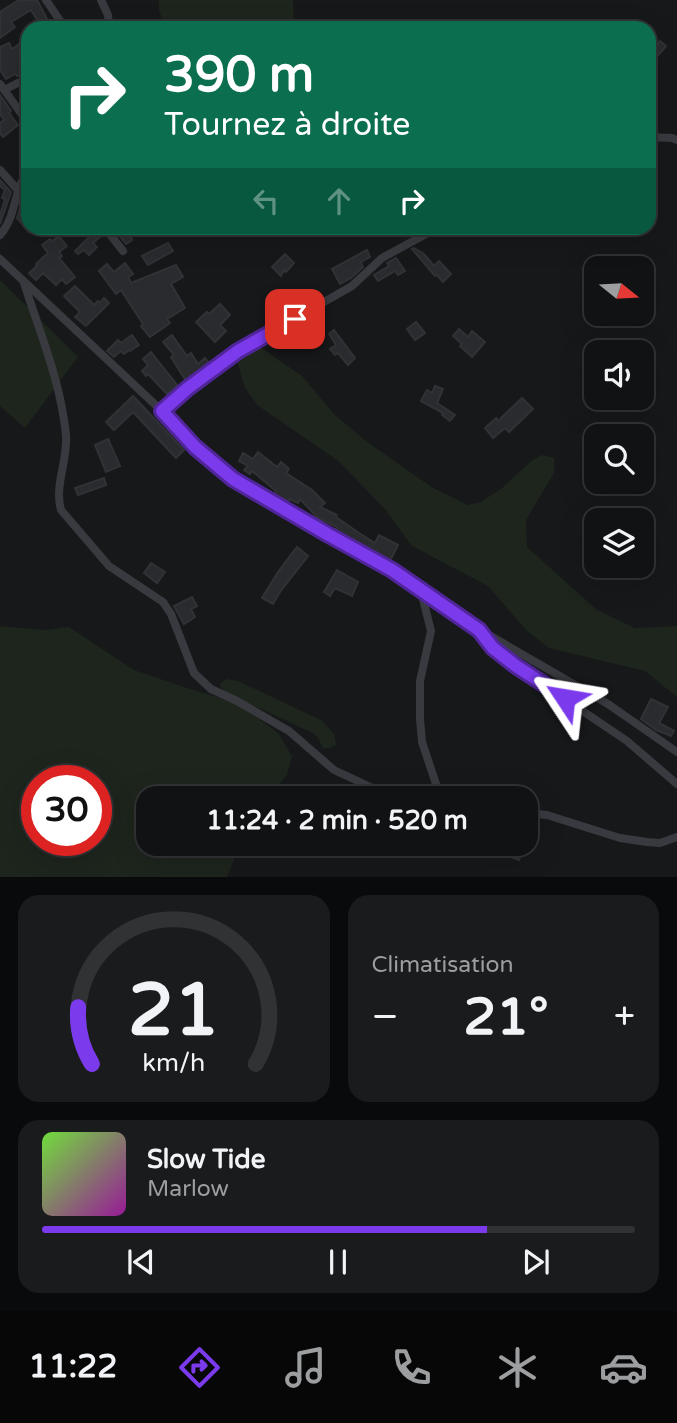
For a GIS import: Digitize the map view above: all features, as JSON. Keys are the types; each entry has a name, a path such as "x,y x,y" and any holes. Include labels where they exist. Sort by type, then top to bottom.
{"street":[{"path":"46,0 60,21"},
{"path":"101,0 108,21"},
{"path":"21,80 2,87 21,114"},
{"path":"656,137 677,140"},
{"path":"0,170 18,189"},
{"path":"0,235 11,219 21,184"},
{"path":"111,235 123,251"},
{"path":"162,411 238,351 352,286 382,258 424,235"},
{"path":"0,259 162,411 195,447 233,479 392,570 479,630 608,704 677,752"},
{"path":"23,280 58,388 66,437 58,499 61,510 110,566 163,602 171,614 194,673 211,689 289,731 334,770 368,786"},
{"path":"421,591 431,631 420,681 419,719 422,742 438,786"},
{"path":"479,630 493,648 508,660 627,741 677,784"},
{"path":"538,815 647,842 660,843 677,837"}],"shaded area":[{"path":"159,0 293,0 294,21 163,21"},
{"path":"0,280 78,357 25,428 0,406"},
{"path":"256,344 302,376 335,415 366,441 433,488 468,505 481,502 502,488 531,461 542,455 554,458 554,473 526,520 527,547 597,610 635,628 677,626 677,697 645,671 549,648 527,631 488,586 412,546 384,508 337,460 257,405 245,388 236,358"},
{"path":"0,626 45,630 69,627 134,670 243,707 278,733 292,756 287,775 278,786 136,786 136,856 235,856 227,877 0,877"},
{"path":"227,679 238,681 321,720 334,734 336,745 323,748 313,733 224,692 220,686"}],"building":[{"path":"19,0 37,0 48,21 38,21 31,10 11,22 15,27 0,38 0,12"},
{"path":"660,41 666,46 656,58 656,42 658,44"},
{"path":"9,43 12,49 21,43 21,74 6,79 0,70 0,47"},
{"path":"0,95 18,125 3,137 0,133 0,123 4,120 0,114"},
{"path":"0,180 11,192 0,224 5,190 0,186"},
{"path":"21,205 21,223 17,218"},
{"path":"91,235 102,235 93,243 97,247 89,255 84,250 78,254 75,251"},
{"path":"119,235 134,235 131,237 132,240 126,244"},
{"path":"59,236 67,246 59,252 62,256 59,258 75,277 66,284 62,279 56,285 43,273 36,280 29,273 48,253 42,245"},
{"path":"168,243 173,251 148,265 142,256"},
{"path":"412,249 424,254 434,266 439,261 451,274 443,282"},
{"path":"367,250 370,257 361,262 363,267 340,284 332,269"},
{"path":"285,254 294,263 286,272 284,270 281,276 272,267"},
{"path":"396,258 405,271 398,275 395,271 378,281 374,275"},
{"path":"125,263 133,274 128,277 131,283 176,265 183,277 171,284 185,308 167,319 170,323 150,337 121,290 116,294 99,271 107,264 114,272"},
{"path":"75,286 94,305 104,298 109,303 86,326 75,317 80,312 64,296"},
{"path":"220,304 230,315 220,325 226,331 215,342 196,322"},
{"path":"416,322 425,333 415,340 407,329"},
{"path":"459,329 468,337 472,331 485,342 472,357 453,336"},
{"path":"334,330 355,358 348,365 338,353 335,355 330,349 336,345 329,334"},
{"path":"132,335 139,345 130,351 124,354 121,351 114,357 107,351 118,340 121,343"},
{"path":"172,335 187,356 191,353 198,364 205,358 209,363 186,381 171,357 174,355 163,342"},
{"path":"151,352 177,385 167,394 142,371 148,365 143,359"},
{"path":"435,386 443,389 437,403 455,415 450,421 443,413 421,401 427,390 432,393"},
{"path":"133,396 184,450 176,458 133,412 114,430 106,422"},
{"path":"522,398 533,409 509,432 505,428 493,438 485,428 496,418 498,421"},
{"path":"108,439 120,466 106,472 95,445"},
{"path":"258,452 277,467 281,462 289,469 286,473 312,490 325,503 320,507 337,515 336,517 359,533 375,543 379,535 398,545 390,561 342,535 335,530 337,527 317,517 300,499 298,503 289,499 288,502 274,495 276,491 252,471 250,474 244,470 248,466 239,461 243,453 253,459"},
{"path":"104,478 106,485 78,495 75,488"},
{"path":"297,547 308,556 273,604 262,598 278,572"},
{"path":"151,563 165,572 157,583 144,573"},
{"path":"337,570 358,582 352,596 335,588 330,596 324,592"},
{"path":"192,597 197,606 191,609 195,617 184,624 174,606"},
{"path":"651,699 668,707 659,723 674,731 671,736 656,730 641,719"}],"route":[{"path":"295,319 238,351 162,411 195,447 233,479 392,570 479,630 493,648 565,698"}]}
